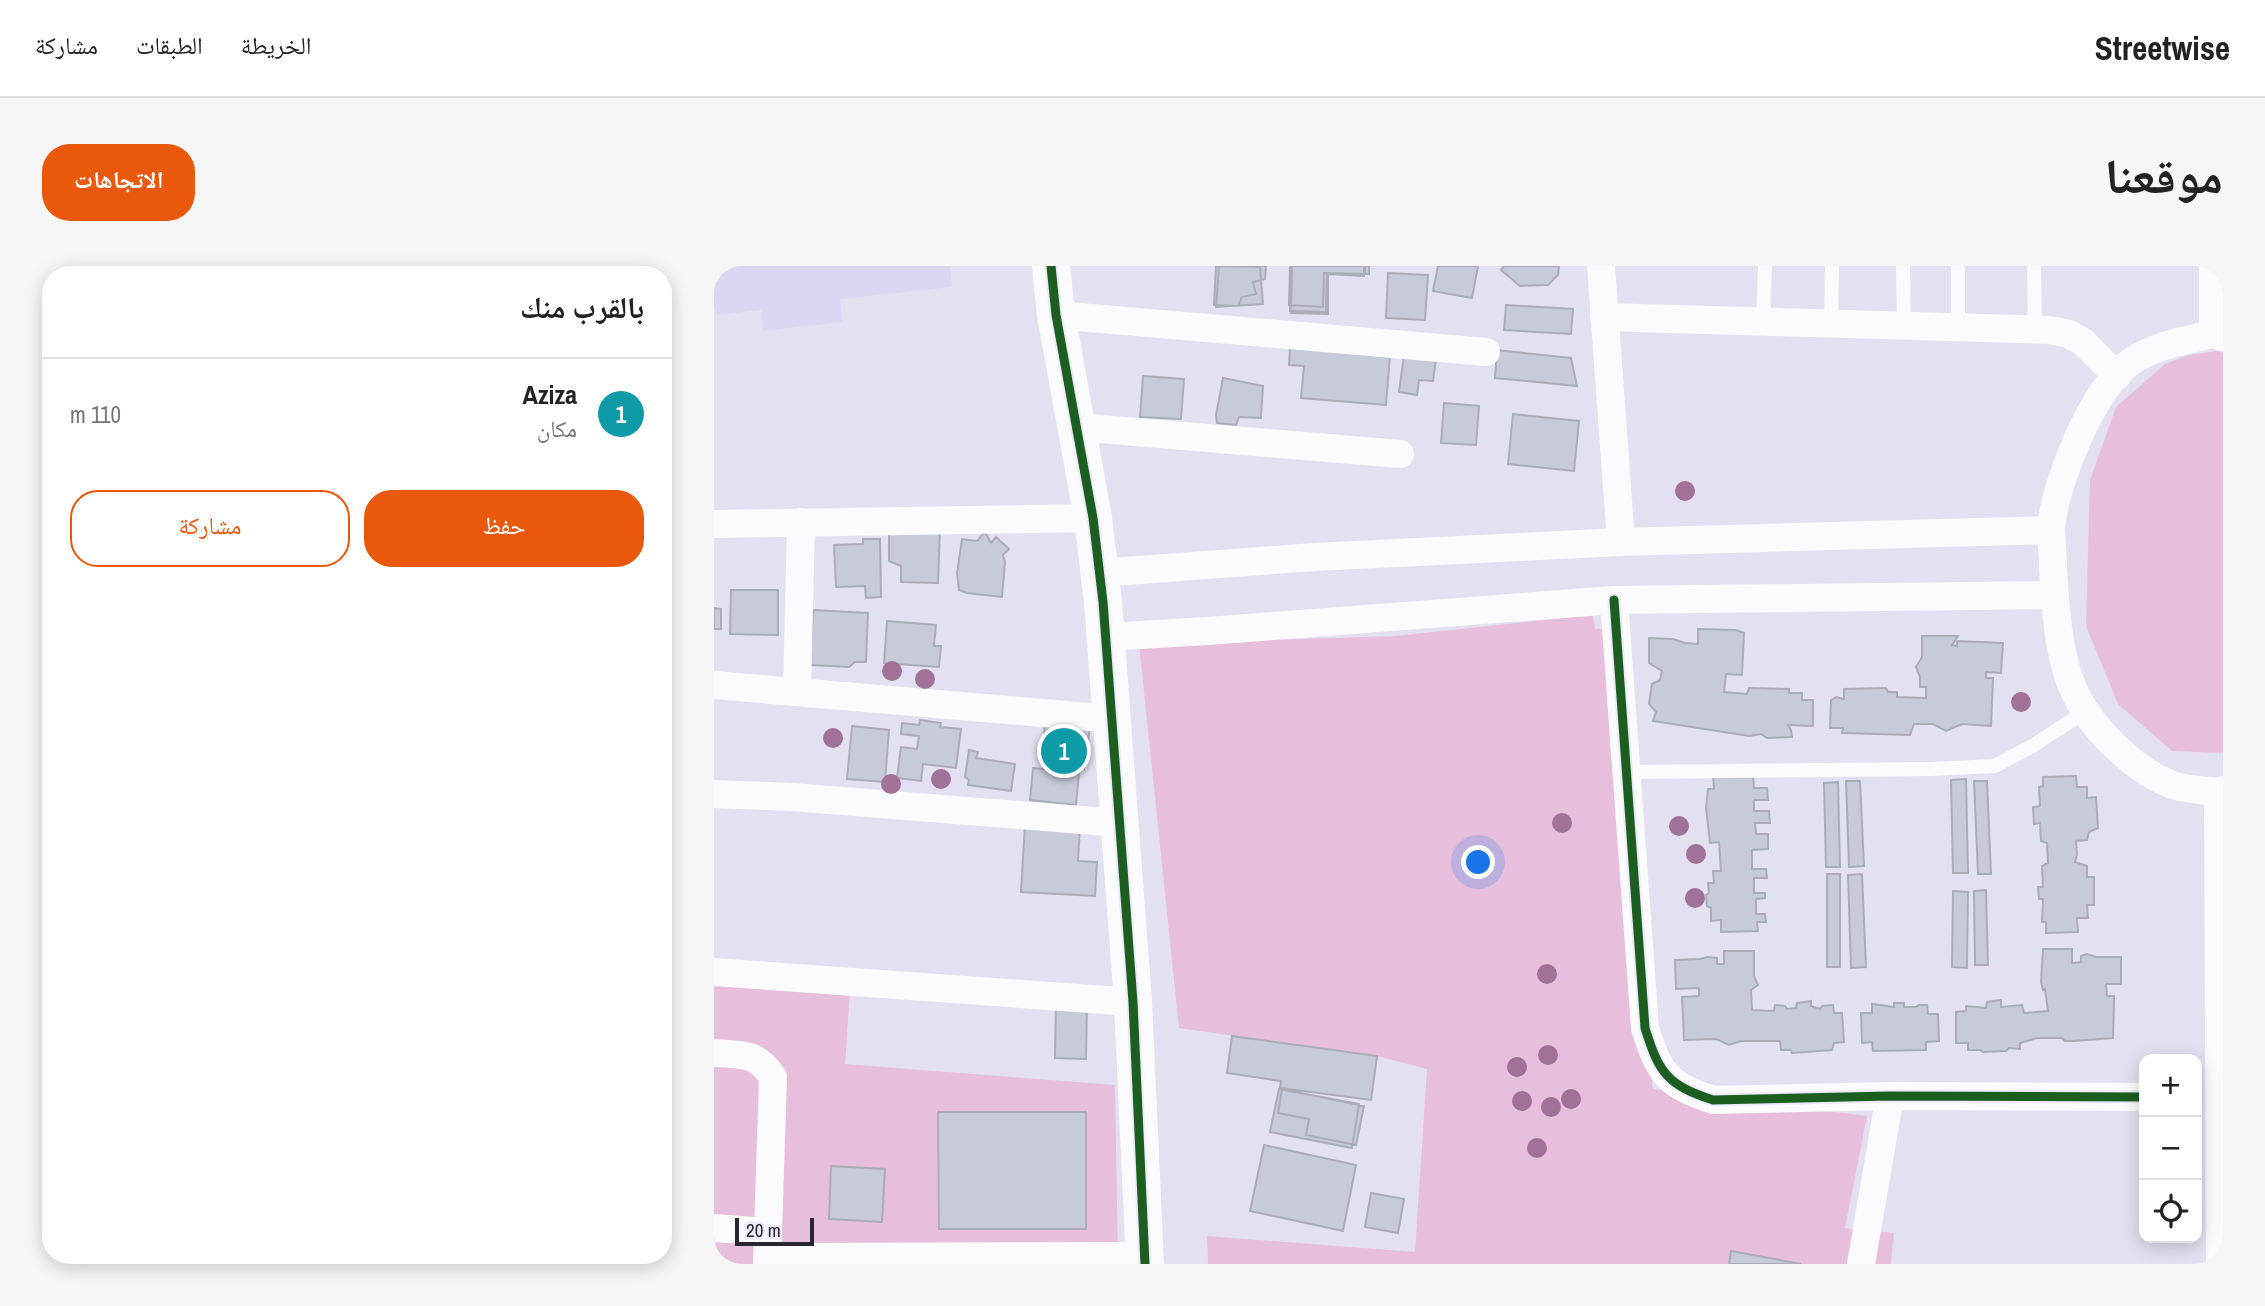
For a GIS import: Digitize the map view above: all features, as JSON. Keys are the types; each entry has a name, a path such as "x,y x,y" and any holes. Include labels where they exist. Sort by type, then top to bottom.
{"street":[{"path":"714,1228 767,1251 1144,1260 1133,1002 1106,637 1093,518 1056,315 1051,266"},
{"path":"1601,266 1621,542"},
{"path":"2213,266 2218,335 2154,348 2127,365 2105,390 2087,418 2055,502 2051,530 2060,645 2075,694 2085,711 2104,734 2141,769 2176,786 2220,791 2208,1098 2220,1264"},
{"path":"1056,315 1486,352"},
{"path":"1604,317 2035,330 2069,334 2083,342 2117,376"},
{"path":"1076,427 1400,454"},
{"path":"714,524 1093,518"},
{"path":"797,692 801,522"},
{"path":"1099,573 1314,557 1621,542 2051,530"},
{"path":"1106,637 1208,632 1614,600 2055,595"},
{"path":"1614,600 1645,1028 1655,1059 1672,1082 1690,1093 1713,1100 1890,1096 2139,1097"},
{"path":"714,685 1112,719"},
{"path":"714,794 792,797 1119,823"},
{"path":"714,972 1133,1002"},
{"path":"714,1053 753,1056 765,1065 773,1077 767,1251"},
{"path":"1861,1264 1890,1096"}],"lane":[{"path":"1763,322 1765,266"},
{"path":"1831,324 1832,266"},
{"path":"1903,266 1904,326"},
{"path":"1958,266 1958,328"},
{"path":"2034,266 2035,330"},
{"path":"1626,772 1995,766 2034,745 2085,711"}],"shaded area":[{"path":"714,266 950,266 952,287 840,299 842,322 763,331 761,310 717,315 714,308"},
{"path":"2217,351 2223,353 2223,753 2172,751 2118,704 2086,626 2090,480 2116,407 2165,364 2189,355"},
{"path":"1593,615 1595,629 1606,629 1610,749 1653,1089 1867,1116 1845,1228 1894,1233 1891,1264 1208,1264 1207,1236 1415,1252 1427,1069 1377,1056 1179,1028 1139,644 1395,636"},
{"path":"714,981 850,991 845,1064 1115,1085 1118,1264 714,1264"}],"building":[{"path":"1216,266 1266,266 1265,279 1253,282 1256,294 1242,297 1238,306 1214,305"},
{"path":"1219,266 1260,267 1263,304 1216,307"},
{"path":"1290,266 1369,266 1369,274 1324,273 1323,307 1289,305"},
{"path":"1291,266 1364,266 1364,276 1327,274 1326,312 1290,311"},
{"path":"1292,266 1365,266 1365,274 1328,274 1328,314 1291,313"},
{"path":"1438,266 1478,266 1472,298 1433,291"},
{"path":"1504,266 1559,266 1558,275 1548,285 1520,286 1501,270"},
{"path":"1388,273 1428,275 1425,320 1386,318"},
{"path":"1506,305 1573,309 1571,334 1504,330"},
{"path":"1290,348 1390,356 1386,405 1301,398 1304,366 1289,365"},
{"path":"1497,350 1571,358 1577,386 1495,378"},
{"path":"1404,355 1436,359 1433,381 1419,380 1417,395 1399,392"},
{"path":"1143,376 1184,379 1181,419 1140,417"},
{"path":"1223,378 1263,386 1261,418 1239,417 1236,425 1217,423"},
{"path":"1444,403 1479,406 1476,445 1441,443"},
{"path":"1513,414 1579,421 1574,471 1508,464"},
{"path":"889,527 940,529 938,583 901,582 901,566 889,561"},
{"path":"985,532 991,543 996,537 1009,549 1003,555 1005,562 1002,597 959,590 957,573 962,539 977,541"},
{"path":"863,539 880,539 881,597 866,598 865,586 836,587 834,545 863,544"},
{"path":"731,590 778,590 778,635 730,634"},
{"path":"714,608 721,609 721,629 714,629"},
{"path":"813,610 868,613 866,662 855,662 849,667 810,665"},
{"path":"887,621 936,625 934,646 941,646 939,667 884,663"},
{"path":"1698,629 1736,630 1744,633 1742,675 1726,674 1724,692 1747,694 1749,688 1789,689 1789,693 1802,693 1802,700 1813,700 1813,726 1788,725 1792,737 1767,738 1761,734 1749,736 1653,721 1656,712 1649,704 1652,684 1660,680 1662,671 1649,663 1649,638 1698,644"},
{"path":"1922,636 1958,636 1952,645 1957,646 1957,641 2003,643 2001,673 1986,672 1986,678 1993,678 1991,726 1962,724 1946,731 1933,724 1914,724 1910,735 1842,733 1843,728 1830,728 1831,700 1836,697 1844,699 1844,689 1886,688 1888,692 1897,692 1897,697 1926,698 1926,687 1920,687 1916,667 1922,657"},
{"path":"920,720 941,723 940,727 961,729 956,768 923,764 921,781 897,778 901,747 917,749 919,736 901,734 902,723 919,725"},
{"path":"1045,721 1090,727 1084,769 1041,763 1044,739 1052,740 1052,736 1044,735"},
{"path":"852,726 889,730 885,782 847,779"},
{"path":"969,750 978,752 976,758 1015,764 1011,791 968,785 969,780 965,777"},
{"path":"1033,768 1079,773 1076,805 1030,800"},
{"path":"1713,775 1753,775 1754,788 1767,788 1768,800 1754,800 1754,811 1769,811 1770,823 1755,823 1756,834 1768,834 1768,849 1752,850 1752,869 1766,869 1767,878 1754,878 1754,893 1765,893 1765,898 1756,899 1756,914 1765,914 1766,922 1757,922 1758,931 1721,932 1721,920 1711,921 1711,908 1707,906 1706,895 1709,893 1708,883 1714,883 1713,871 1721,871 1719,842 1710,843 1706,808 1708,789 1714,789"},
{"path":"2076,776 2077,787 2087,787 2087,798 2096,797 2098,828 2089,832 2087,840 2076,841 2075,862 2087,866 2087,877 2094,877 2094,905 2087,905 2088,918 2077,918 2078,932 2046,933 2046,922 2042,922 2043,899 2039,899 2038,887 2043,887 2042,866 2048,863 2047,843 2041,841 2040,823 2034,824 2033,807 2040,806 2039,787 2043,786 2043,777"},
{"path":"1966,779 1968,873 1953,873 1951,780"},
{"path":"1846,781 1860,781 1864,866 1849,867"},
{"path":"1974,781 1987,781 1991,874 1978,874"},
{"path":"1838,782 1840,867 1826,867 1824,783"},
{"path":"1025,824 1080,827 1078,861 1097,862 1095,896 1021,892"},
{"path":"1827,874 1840,874 1840,967 1827,967"},
{"path":"1862,874 1866,967 1851,968 1848,875"},
{"path":"1986,890 1988,965 1975,965 1974,891"},
{"path":"1953,891 1968,892 1967,968 1952,967"},
{"path":"2043,949 2072,949 2072,963 2081,962 2081,956 2087,954 2096,957 2121,957 2121,984 2106,984 2107,996 2114,996 2113,1038 2065,1041 2062,1038 2037,1038 2020,1043 2020,1049 1983,1052 1968,1050 1968,1043 1956,1043 1956,1012 1966,1011 1966,1006 1986,1008 1987,1002 2001,1000 2001,1007 2022,1005 2024,1013 2048,1011 2045,989 2043,990 2041,982"},
{"path":"1724,951 1754,951 1754,976 1758,985 1751,990 1752,1010 1774,1011 1775,1005 1785,1006 1787,1009 1796,1008 1797,1003 1811,1001 1811,1006 1820,1009 1822,1006 1833,1005 1834,1013 1842,1013 1844,1042 1834,1043 1832,1050 1792,1053 1791,1050 1781,1050 1780,1041 1741,1041 1729,1045 1716,1039 1684,1040 1682,997 1699,996 1699,988 1676,989 1675,960 1707,957 1717,958 1717,964 1724,964"},
{"path":"1056,1001 1087,1001 1086,1059 1055,1058"},
{"path":"1894,1003 1904,1003 1904,1007 1927,1005 1928,1014 1938,1014 1939,1041 1926,1042 1926,1050 1873,1051 1872,1042 1862,1043 1861,1013 1872,1013 1872,1004 1894,1007"},
{"path":"1232,1036 1377,1056 1371,1100 1280,1088 1281,1081 1227,1073"},
{"path":"1279,1089 1359,1104 1352,1148 1270,1132"},
{"path":"1282,1089 1364,1106 1356,1145 1306,1135 1309,1119 1278,1113"},
{"path":"938,1112 1086,1112 1086,1229 939,1229"},
{"path":"1264,1145 1356,1165 1343,1231 1250,1211"},
{"path":"831,1166 885,1169 882,1222 829,1219"},
{"path":"1371,1193 1404,1199 1398,1233 1365,1227"},
{"path":"1731,1251 1801,1264 1729,1264"}],"cycle path":[{"path":"1051,266 1056,315 1093,518 1103,602 1133,1002 1145,1264"},
{"path":"1614,600 1645,1028 1655,1056 1667,1075 1685,1089 1713,1100 1890,1096 2139,1097"}],"place":[{"name":"Aziza","path":"1064,751"}]}
